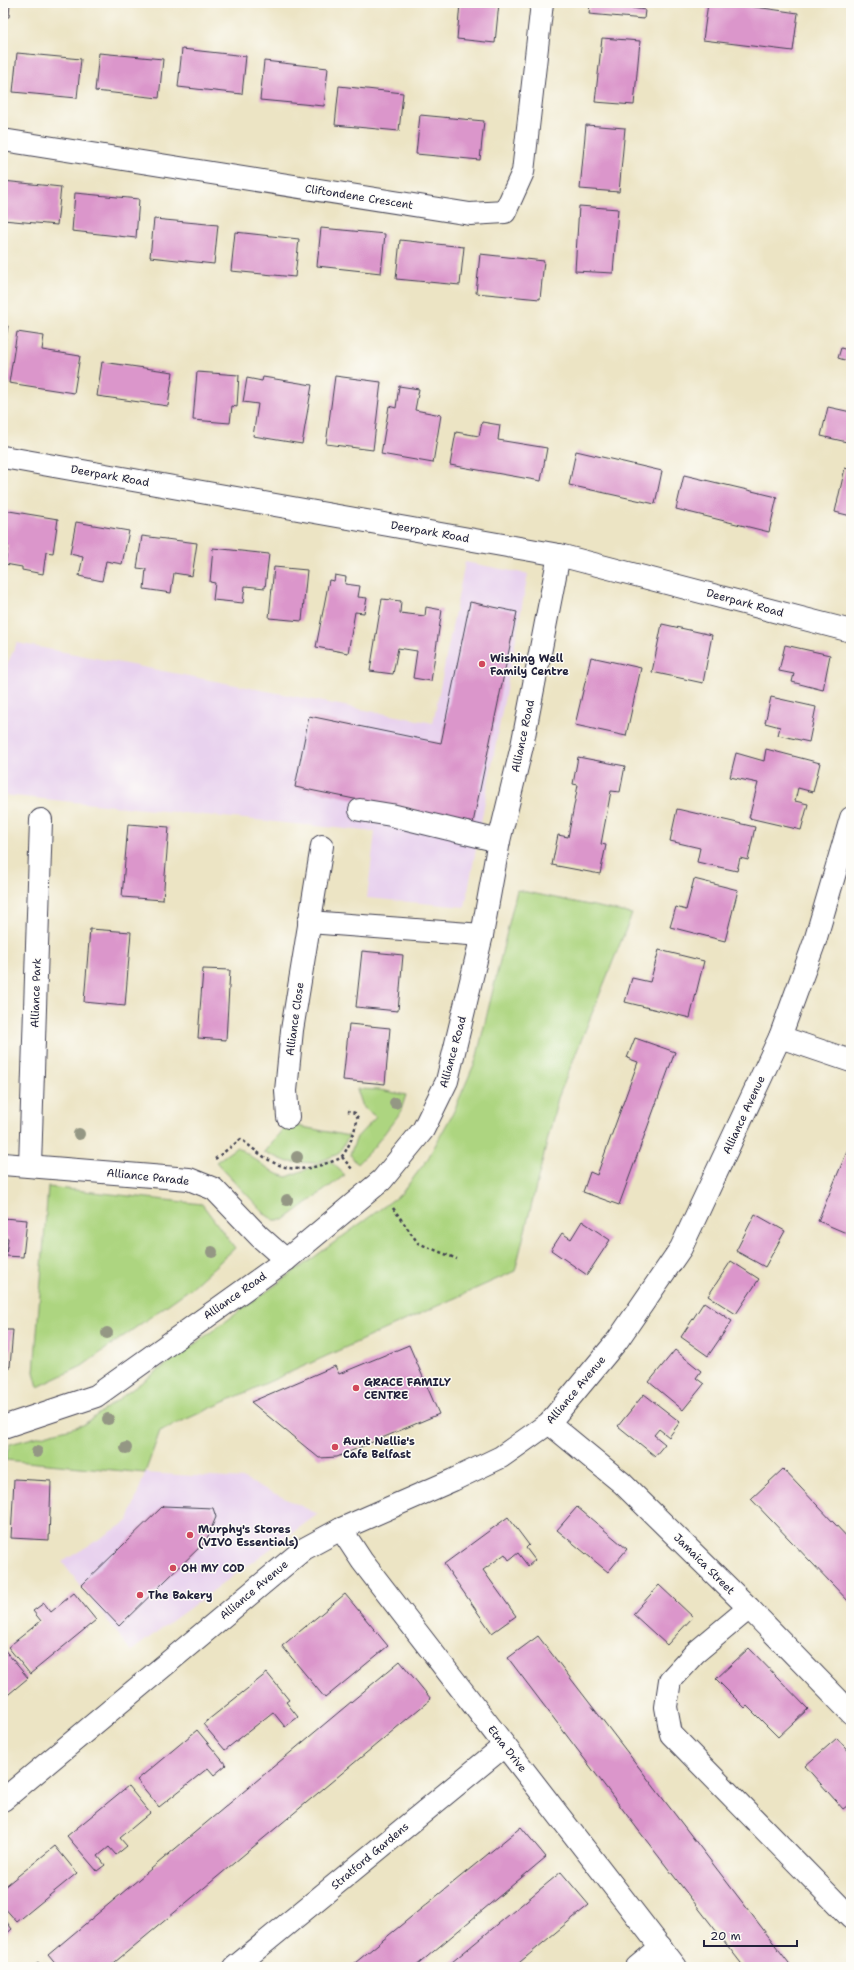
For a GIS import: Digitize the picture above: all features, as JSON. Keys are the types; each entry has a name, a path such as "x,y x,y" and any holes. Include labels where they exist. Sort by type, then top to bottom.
{"street":[{"name":"Cliftondene Crescent","path":"3,140 470,214 505,212 523,172 542,3"},
{"name":"Deerpark Road","path":"3,457 559,555 851,631"},
{"name":"Alliance Road","path":"3,1427 96,1396 286,1260 376,1185 424,1130 447,1081 482,935 499,841 522,746 559,555"},
{"path":"360,810 391,815 499,841"},
{"name":"Alliance Avenue","path":"3,1800 304,1548 341,1529 453,1480 501,1457 549,1424 617,1341 680,1248 780,1037 815,941 851,818"},
{"name":"Alliance Park","path":"30,1166 41,820"},
{"name":"Alliance Close","path":"288,1117 286,1091 292,1030 322,846"},
{"path":"309,922 482,935"},
{"path":"780,1037 851,1061"},
{"name":"Alliance Parade","path":"3,1164 189,1179 214,1189 259,1236 286,1260"},
{"name":"Jamaica Street","path":"549,1424 622,1483 749,1608 851,1713"},
{"name":"Etna Drive","path":"341,1529 362,1561 676,1967"},
{"path":"749,1608 695,1653 670,1680 666,1707 671,1734 851,1918"},
{"name":"Stratford Gardens","path":"235,1967 504,1746"},
{"path":"637,1967 661,1947"}],"path":[{"path":"189,1179 241,1139 265,1158 285,1168 302,1170 342,1157 351,1142 358,1118 355,1113 348,1111"},
{"path":"342,1157 356,1173"},
{"path":"376,1185 418,1243 457,1259"}],"shaded area":[{"path":"465,562 528,574 465,907 367,898 375,832 3,795 3,673 17,643 433,723"},
{"path":"145,1473 244,1479 318,1514 131,1651 62,1562 128,1521"}],"green space":[{"path":"517,890 632,914 558,1098 515,1271 160,1431 145,1473 5,1460 10,1444 83,1425 401,1194 427,1160 453,1113 476,1060"},
{"path":"357,1089 380,1090 406,1095 400,1113 373,1148 357,1164 350,1154 357,1137 376,1117 363,1107"},
{"path":"287,1124 349,1136 338,1154 316,1163 288,1162 264,1152"},
{"path":"237,1147 275,1173 287,1177 329,1160 345,1175 284,1220 274,1220 266,1215 216,1162"},
{"path":"48,1187 202,1204 235,1248 191,1288 82,1366 38,1387 34,1372"}],"building":[{"path":"3,3 10,3 9,17 3,17"},
{"path":"460,3 499,3 495,43 457,39"},
{"path":"590,3 633,3 632,8 645,10 644,19 589,14"},
{"path":"708,3 741,3 741,5 798,13 793,51 703,40"},
{"path":"602,38 640,41 634,105 595,102"},
{"path":"182,49 246,56 242,94 178,87"},
{"path":"17,53 81,59 77,98 13,92"},
{"path":"99,53 163,59 159,98 95,91"},
{"path":"264,61 328,68 324,106 260,100"},
{"path":"339,86 403,93 399,131 335,125"},
{"path":"420,115 484,121 480,160 416,154"},
{"path":"586,125 625,128 619,192 580,189"},
{"path":"3,181 61,187 57,225 3,220"},
{"path":"75,193 139,199 136,238 72,231"},
{"path":"579,206 618,209 613,273 575,271"},
{"path":"154,219 218,225 214,264 150,257"},
{"path":"321,228 385,234 381,273 317,266"},
{"path":"235,232 299,239 295,277 231,271"},
{"path":"400,240 464,247 460,285 396,279"},
{"path":"480,254 544,261 540,299 476,293"},
{"path":"3,325 8,326 4,348 3,347"},
{"path":"17,332 44,336 42,350 80,356 74,393 9,383"},
{"path":"841,348 851,351 851,362 838,358"},
{"path":"102,362 173,372 168,406 97,396"},
{"path":"197,372 239,375 237,407 232,406 230,423 193,420"},
{"path":"335,376 381,382 373,450 326,444"},
{"path":"263,377 312,385 302,444 253,436 258,404 243,402 247,378 262,381"},
{"path":"399,386 419,389 415,410 441,415 433,463 381,454 389,406 396,408"},
{"path":"828,407 851,412 851,443 821,436"},
{"path":"482,422 500,425 498,440 547,448 541,481 450,465 456,432 479,436"},
{"path":"576,451 662,471 655,504 569,485"},
{"path":"845,468 851,470 851,516 835,512"},
{"path":"684,475 777,497 769,532 676,509"},
{"path":"3,510 58,519 53,553 46,552 43,574 22,570 22,567 5,564 8,545 3,545"},
{"path":"76,522 129,531 122,564 106,561 102,581 79,576 83,557 70,554"},
{"path":"142,536 197,543 192,576 174,573 171,593 144,589 146,569 137,568"},
{"path":"213,548 269,554 265,588 245,586 243,603 213,600 215,583 210,582"},
{"path":"274,567 307,570 302,621 269,618"},
{"path":"335,575 346,577 345,584 360,586 358,597 367,598 364,613 355,612 348,653 316,647 329,580 334,581"},
{"path":"382,599 401,601 400,613 425,616 426,607 442,610 431,681 413,678 417,651 398,648 393,674 370,671"},
{"name":"Wishing Well Family Centre","path":"470,602 517,612 473,823 295,787 309,716 441,743"},
{"path":"662,624 712,635 703,683 652,672"},
{"path":"785,645 830,655 823,690 792,682 794,674 779,671"},
{"path":"591,657 641,668 626,736 575,725"},
{"path":"771,697 816,707 809,742 778,735 780,727 765,723"},
{"path":"766,749 820,763 813,792 798,788 795,801 808,804 801,830 749,818 758,783 730,777 736,753 764,761"},
{"path":"578,757 625,766 620,792 611,791 601,844 606,845 600,874 552,865 558,835 568,837 578,785 573,784"},
{"path":"677,809 755,827 748,860 740,858 737,871 697,862 700,848 670,841"},
{"path":"128,824 169,827 163,900 122,897"},
{"path":"694,879 738,890 725,941 670,927 676,907 686,910"},
{"path":"90,929 131,932 125,1006 84,1002"},
{"path":"659,950 704,961 690,1018 625,1002 632,978 650,982"},
{"path":"362,951 403,955 398,1011 356,1007"},
{"path":"203,969 230,970 226,1040 198,1038"},
{"path":"349,1024 390,1028 385,1084 343,1080"},
{"path":"635,1038 675,1052 619,1205 583,1192 590,1172 597,1175 638,1062 627,1058"},
{"path":"851,1142 851,1235 818,1221"},
{"path":"755,1214 785,1231 765,1267 736,1251"},
{"path":"3,1218 27,1220 23,1257 6,1256 8,1238 3,1237"},
{"path":"582,1221 610,1240 587,1275 551,1250 562,1233 571,1239"},
{"path":"731,1261 759,1279 736,1314 708,1296"},
{"path":"704,1302 732,1321 708,1356 681,1337"},
{"path":"3,1330 13,1330 10,1367 3,1367"},
{"name":"GRACE FAMILY CENTRE","path":"409,1345 439,1414 337,1457 319,1458 251,1402 335,1366 339,1374"},
{"path":"675,1350 701,1371 696,1378 704,1384 683,1410 649,1382"},
{"path":"644,1394 680,1422 669,1437 659,1429 654,1435 665,1444 655,1456 618,1426"},
{"path":"783,1469 851,1541 851,1604 751,1499"},
{"path":"14,1479 51,1481 49,1540 11,1538"},
{"path":"163,1506 213,1508 216,1517 206,1541 119,1626 81,1586"},
{"path":"577,1507 627,1549 608,1572 557,1530"},
{"path":"508,1517 529,1545 526,1548 535,1560 528,1566 518,1553 509,1560 505,1554 483,1570 516,1616 492,1633 444,1564"},
{"path":"659,1585 693,1617 667,1645 633,1614"},
{"path":"74,1593 96,1620 30,1674 8,1647 41,1621 33,1611 44,1603 51,1612"},
{"path":"345,1594 388,1646 325,1698 282,1646"},
{"path":"538,1636 792,1967 744,1967 639,1831 508,1658"},
{"path":"3,1648 28,1678 3,1699"},
{"path":"749,1648 808,1709 778,1737 747,1706 745,1708 716,1679"},
{"path":"400,1661 431,1699 109,1967 58,1967 48,1955"},
{"path":"267,1673 289,1700 286,1702 298,1717 285,1727 273,1712 225,1750 203,1724"},
{"path":"197,1730 226,1765 214,1775 208,1768 159,1807 137,1780"},
{"path":"837,1738 851,1754 851,1803 843,1809 805,1766"},
{"path":"128,1786 150,1813 120,1838 127,1846 116,1855 109,1847 98,1856 105,1865 97,1871 67,1836"},
{"path":"521,1827 546,1857 415,1967 350,1967"},
{"path":"55,1846 77,1873 17,1922 3,1906 3,1888"},
{"path":"561,1872 589,1905 514,1967 446,1967"},
{"path":"3,1917 12,1929 3,1937"},
{"path":"38,1963 42,1967 33,1967"}],"place":[{"name":"Wishing Well Family Centre","path":"482,664"},
{"name":"GRACE FAMILY CENTRE","path":"356,1388"},
{"name":"Aunt Nellie's Cafe Belfast","path":"335,1447"},
{"name":"Murphy's Stores (VIVO Essentials)","path":"190,1535"},
{"name":"OH MY COD","path":"173,1568"},
{"name":"The Bakery","path":"140,1595"}]}
